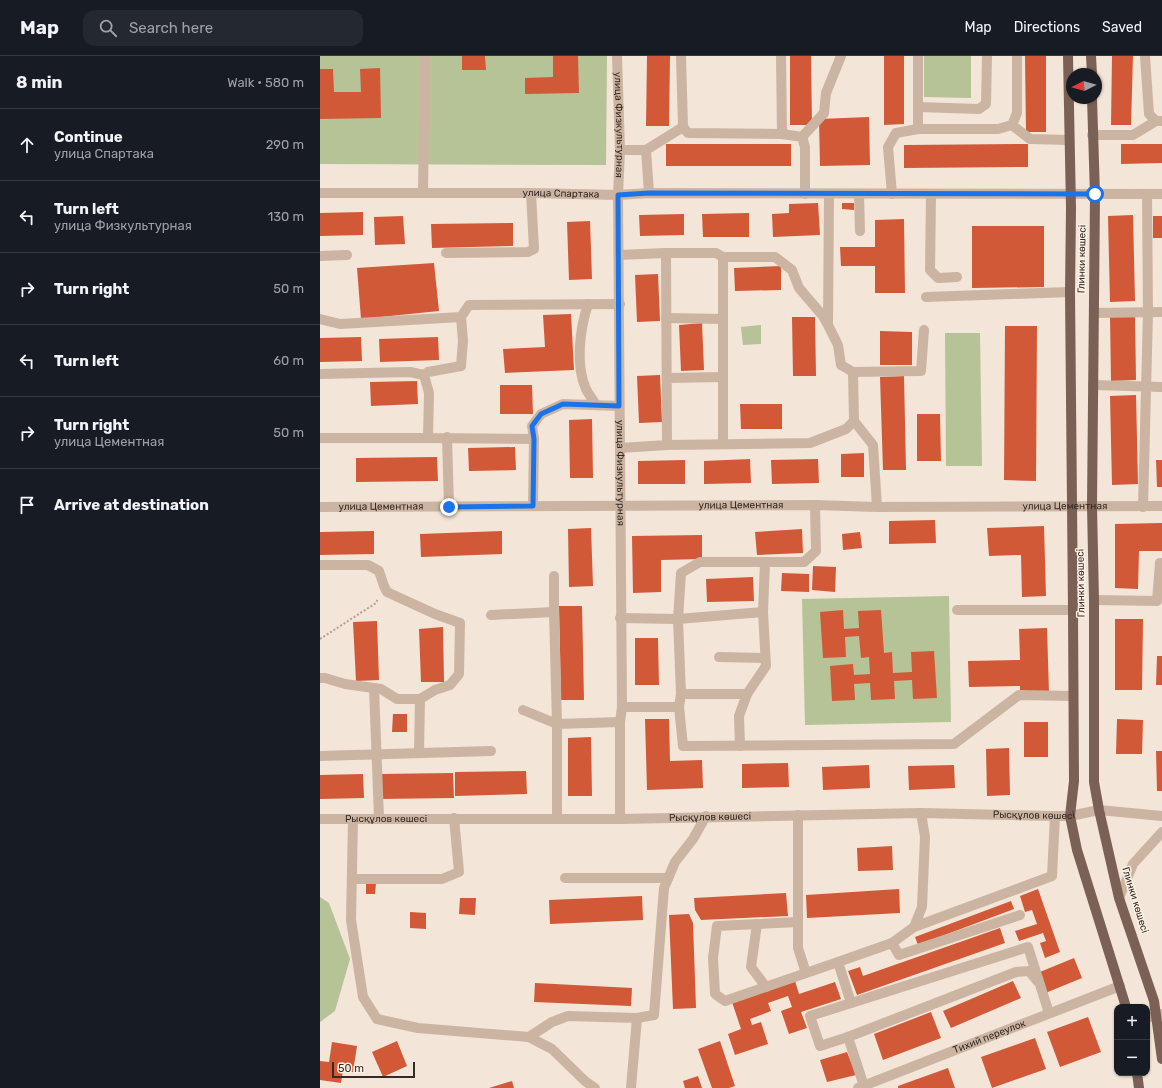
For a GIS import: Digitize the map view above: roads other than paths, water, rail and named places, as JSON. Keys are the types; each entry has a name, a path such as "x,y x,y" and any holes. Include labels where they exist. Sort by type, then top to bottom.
{"main road":[{"name":"Глинки көшесі","path":"1068,56 1073,506 1074,781 1070,816 1078,850 1125,1004"},
{"path":"1091,56 1092,68"},
{"name":"Глинки көшесі","path":"1092,104 1095,194 1092,506 1094,600 1094,782 1119,898 1154,1001 1162,1059"},
{"path":"1137,1076 1139,1088"}],"street":[{"path":"423,193 425,56"},
{"name":"улица Физкультурная","path":"617,56 620,150 618,195 621,506 620,618 622,707 620,722 620,819"},
{"path":"681,56 683,127 688,133 782,134 802,137"},
{"path":"781,56 782,134"},
{"path":"802,137 824,113 826,93 841,56"},
{"path":"918,56 918,129"},
{"path":"918,107 979,109 986,104 987,56"},
{"path":"1012,126 1017,113 1017,56"},
{"path":"1092,135 1133,135 1159,121 1149,114 1145,56"},
{"path":"892,194 888,147 896,133 918,129 998,129 1012,126 1030,139 1069,140"},
{"path":"620,150 646,150 683,127"},
{"path":"802,137 805,147 805,194"},
{"path":"646,150 649,193"},
{"name":"улица Спартака","path":"320,193 531,193 618,195 649,193 1162,194"},
{"path":"446,253 528,252 534,249 531,193"},
{"path":"828,325 829,194"},
{"path":"859,194 860,231"},
{"path":"931,194 930,270 938,278 957,276"},
{"path":"1143,507 1147,387 1148,194"},
{"path":"666,253 667,445"},
{"path":"619,255 716,253 723,257 775,257 792,270 799,288 823,316 828,325 838,345 841,365 853,372 922,371 924,330"},
{"path":"320,256 347,256"},
{"path":"723,257 723,444"},
{"path":"926,297 1070,292"},
{"path":"588,304 583,321 581,338 581,368 586,389 596,405"},
{"path":"320,374 410,372 424,375 428,372 461,366 463,341 461,316 469,305 620,304"},
{"path":"1094,313 1162,312"},
{"path":"320,319 340,324 461,316"},
{"path":"666,318 723,319"},
{"path":"853,372 854,421 872,445 877,507"},
{"path":"424,375 430,393 428,438"},
{"path":"667,378 723,377"},
{"path":"1093,385 1162,387"},
{"path":"533,506 534,439 532,426 541,414 563,404 619,406"},
{"path":"620,448 667,445 810,443 846,429 854,421"},
{"path":"320,438 447,437 534,439"},
{"path":"447,437 449,507"},
{"path":"814,505 816,551 804,562 700,562 681,573 678,619 681,694 679,707 683,746 954,744 1019,695 1073,696"},
{"name":"улица Цементная","path":"320,507 814,505 877,507 1162,506"},
{"path":"740,746 739,716 748,694 766,666 763,612 764,562"},
{"path":"1094,600 1157,601 1160,563 1162,563"},
{"path":"320,565 368,565 379,571 387,592 435,614 460,623 459,674 450,685 435,690 420,699 397,699 381,689 345,684 320,678"},
{"path":"554,576 557,818"},
{"path":"957,610 1073,610"},
{"path":"491,615 554,612"},
{"path":"620,618 678,619 763,612"},
{"path":"719,657 765,658"},
{"path":"374,688 379,818"},
{"path":"681,694 748,694"},
{"path":"419,753 420,699"},
{"path":"622,707 679,707"},
{"path":"523,710 557,724 620,722"},
{"path":"320,756 491,751"},
{"name":"Рысқұлов көшесі","path":"320,819 620,819 706,816 921,813 1070,816 1099,810 1162,816"},
{"path":"914,927 922,907 925,837 921,813"},
{"path":"798,815 798,948 806,973"},
{"path":"529,1037 552,1022 568,1016 637,1018 654,1015 664,888 675,862 693,839 706,816"},
{"path":"798,922 717,926 713,958 715,994 725,1001 892,944 914,927 1052,876 1055,816"},
{"path":"352,879 442,879 459,872 454,818"},
{"path":"352,819 352,920 363,997 377,1019 418,1028 529,1037 552,1049 585,1081 595,1088"},
{"path":"1119,898 1133,864 1162,832"},
{"path":"565,878 668,878"},
{"path":"892,944 899,955 1020,915"},
{"path":"757,924 751,967 766,986"},
{"path":"1041,986 1028,971 1016,972 848,1037 820,1046 810,1016 1028,947 1041,986 1050,1014"},
{"path":"838,962 851,1003"},
{"name":"Тихий переулок","path":"861,1087 1120,986"},
{"path":"631,1088 637,1018"},
{"path":"848,1037 861,1087"}]}
